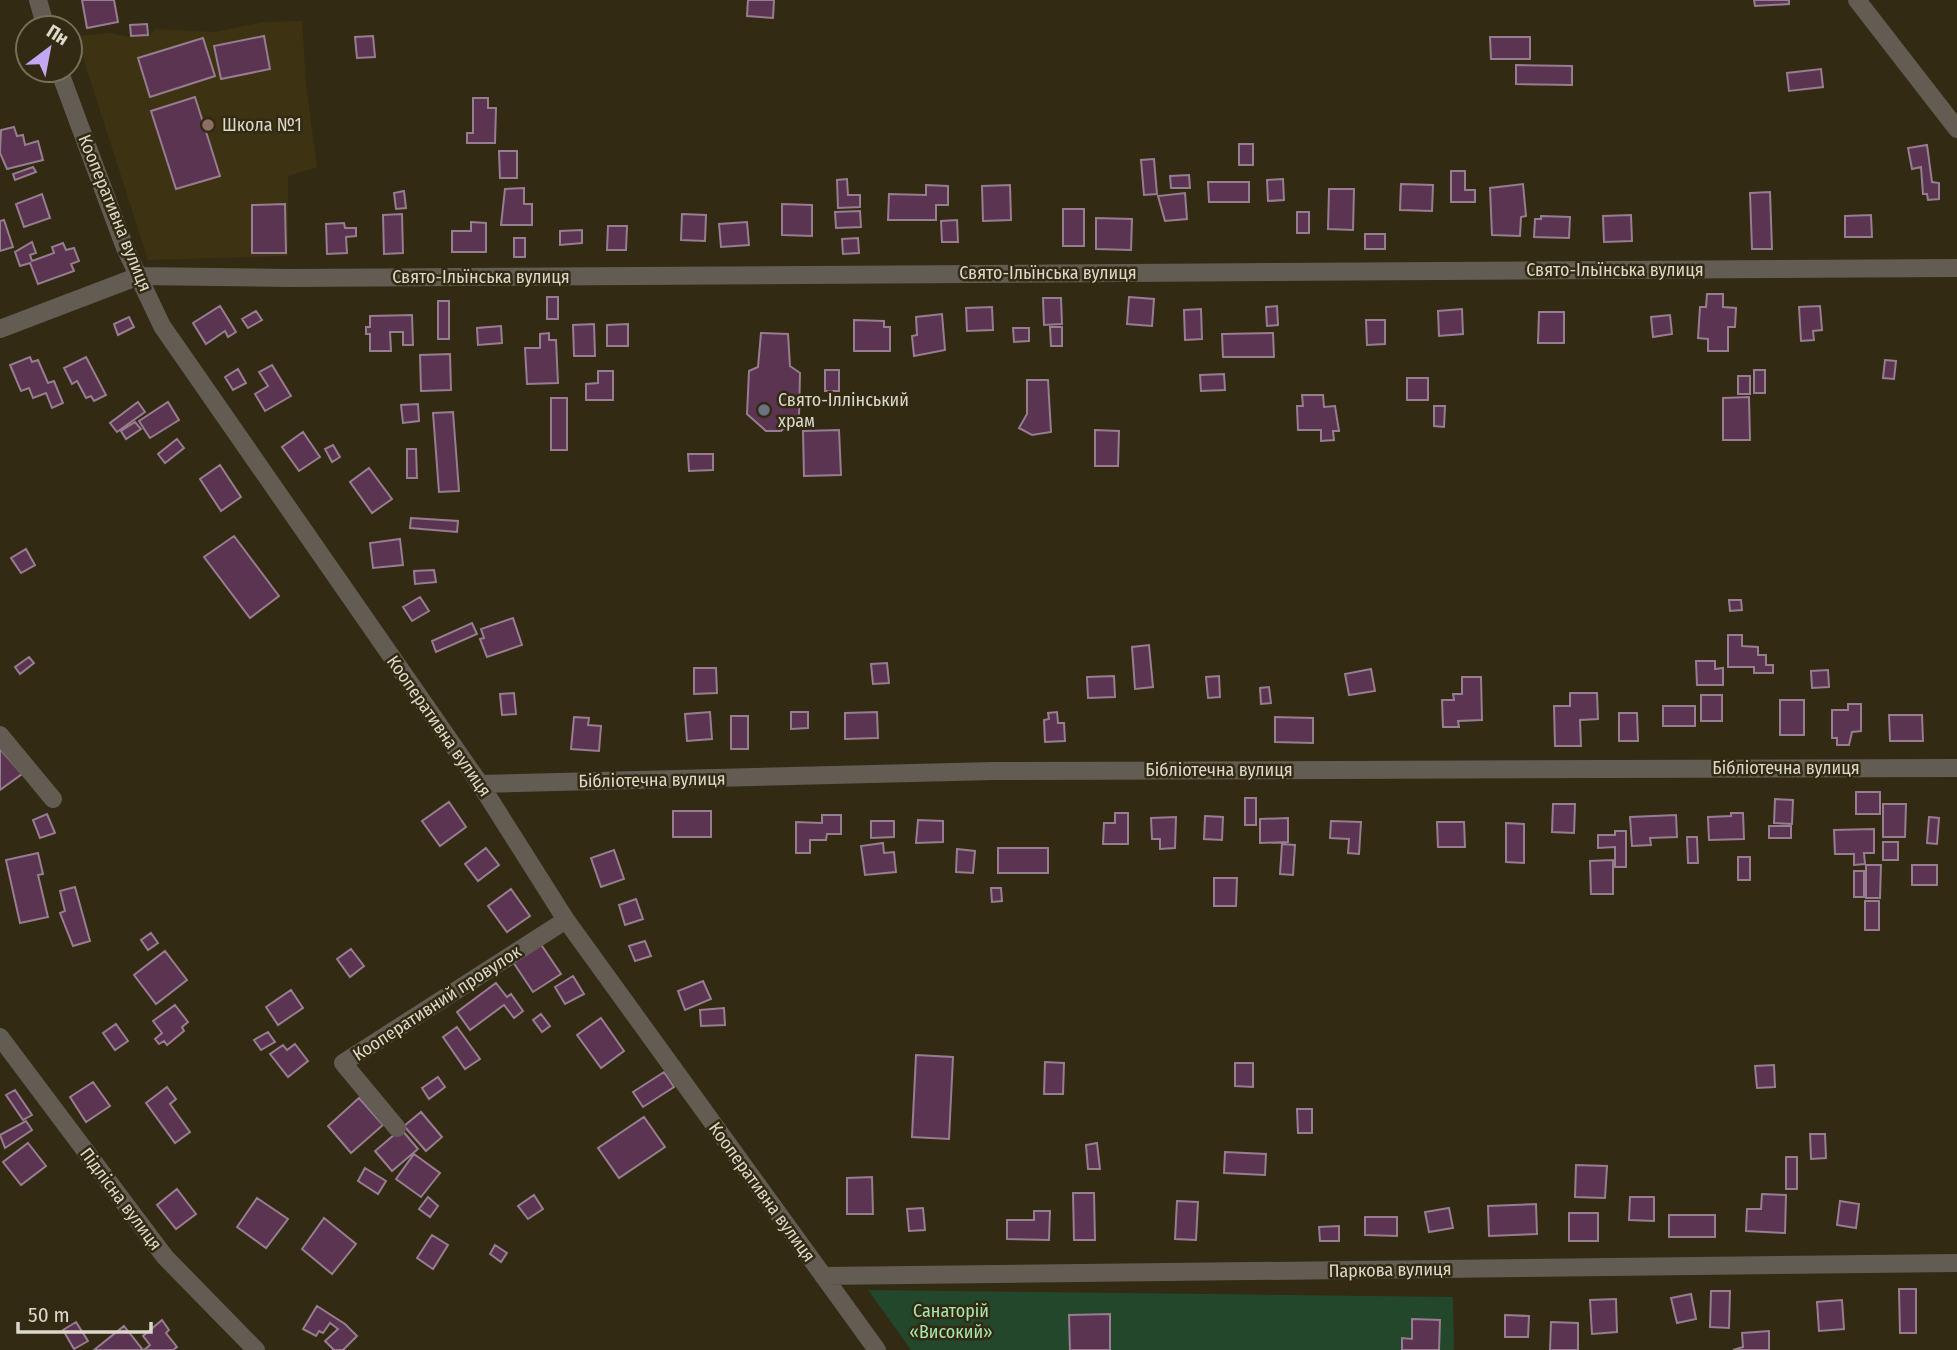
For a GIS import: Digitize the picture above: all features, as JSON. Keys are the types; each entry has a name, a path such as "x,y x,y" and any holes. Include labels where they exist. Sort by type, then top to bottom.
{"street":[{"path":"1857,0 1957,129"},
{"name":"Кооперативна вулиця","path":"64,84 125,248 162,326 481,784 566,920 877,1350"},
{"name":"Свято-Ільїнська вулиця","path":"139,276 289,278 1957,268"},
{"path":"0,329 139,276"},
{"path":"0,735 53,799"},
{"name":"Бібліотечна вулиця","path":"481,784 993,771 1957,768"},
{"name":"Кооперативний провулок","path":"397,1128 344,1063 566,920"},
{"name":"Підлісна вулиця","path":"0,1037 165,1257 256,1350"},
{"name":"Паркова вулиця","path":"823,1276 1957,1263"}],"shaded area":[{"name":"Школа №1","path":"302,21 306,83 317,167 288,176 288,256 148,260 84,61 84,35 111,33 128,37 148,36 156,29 215,32 263,22"}],"green space":[{"name":"Санаторій «Високий»","path":"868,1290 1453,1297 1454,1350 911,1350"}],"building":[{"path":"82,0 114,0 118,22 87,28"},
{"path":"748,0 774,0 773,18 747,16"},
{"path":"1754,0 1789,0 1789,4 1755,6"},
{"path":"147,24 148,35 131,36 130,25"},
{"path":"264,36 270,69 221,79 214,46"},
{"path":"373,36 375,57 357,58 355,37"},
{"path":"1490,37 1530,37 1530,59 1491,59"},
{"path":"203,38 215,76 150,97 138,58"},
{"path":"1516,65 1572,66 1572,85 1516,84"},
{"path":"1821,69 1823,87 1789,91 1787,73"},
{"path":"195,97 220,176 176,189 151,111"},
{"path":"473,98 488,98 488,108 496,108 495,143 467,143 467,133 473,133"},
{"path":"14,127 17,136 23,135 25,145 38,141 43,160 7,169 0,153 1,130"},
{"path":"1239,144 1253,144 1253,165 1239,165"},
{"path":"1927,145 1932,182 1939,183 1939,199 1928,200 1927,194 1923,194 1921,167 1912,169 1908,148"},
{"path":"499,151 517,151 517,178 500,178"},
{"path":"1154,159 1157,194 1144,195 1141,160"},
{"path":"33,167 36,172 15,180 13,174"},
{"path":"1451,171 1465,171 1465,190 1475,190 1475,202 1451,202"},
{"path":"1189,175 1190,188 1171,188 1170,176"},
{"path":"847,179 848,195 860,195 860,207 838,208 837,180"},
{"path":"1283,179 1284,200 1268,201 1267,180"},
{"path":"1208,182 1249,182 1249,202 1209,202"},
{"path":"1401,184 1433,185 1432,211 1400,210"},
{"path":"1523,184 1526,216 1521,217 1520,236 1492,235 1490,188"},
{"path":"926,185 948,186 948,205 936,205 936,220 888,220 889,194 926,195"},
{"path":"1010,185 1011,220 983,221 982,186"},
{"path":"524,188 524,204 532,204 532,225 501,225 505,189"},
{"path":"1329,189 1354,189 1353,230 1328,229"},
{"path":"404,191 406,208 396,209 394,193"},
{"path":"1770,192 1772,249 1752,249 1750,193"},
{"path":"1185,193 1187,219 1165,221 1158,196"},
{"path":"42,194 50,218 24,227 16,204"},
{"path":"285,204 286,253 252,253 252,205"},
{"path":"782,204 812,205 812,236 782,235"},
{"path":"1063,209 1084,209 1084,246 1063,246"},
{"path":"860,211 861,227 836,228 835,212"},
{"path":"1297,212 1309,212 1309,233 1297,233"},
{"path":"402,214 403,253 384,254 383,215"},
{"path":"682,214 706,215 705,241 681,240"},
{"path":"1631,215 1632,241 1604,242 1603,216"},
{"path":"1871,215 1872,237 1845,237 1845,216"},
{"path":"1541,216 1570,217 1569,238 1534,237 1535,219 1541,219"},
{"path":"1096,218 1132,219 1131,250 1096,249"},
{"path":"4,220 13,247 0,251 0,221"},
{"path":"957,220 958,242 942,242 941,221"},
{"path":"471,222 486,223 486,252 452,252 452,231 471,231"},
{"path":"747,222 749,245 721,247 719,224"},
{"path":"344,223 345,228 356,228 356,236 346,237 347,253 327,254 326,224"},
{"path":"608,226 627,226 626,250 607,250"},
{"path":"582,230 582,243 560,245 560,231"},
{"path":"1365,234 1385,234 1385,249 1365,249"},
{"path":"514,238 525,238 525,257 514,257"},
{"path":"858,238 859,253 843,254 842,239"},
{"path":"32,242 36,253 30,255 32,261 54,253 52,247 63,243 66,250 74,248 79,261 71,264 74,271 38,284 30,263 20,266 15,252"},
{"path":"1707,294 1723,294 1723,307 1736,308 1735,327 1728,327 1728,351 1708,351 1708,339 1698,338 1700,307 1706,307"},
{"path":"547,297 558,297 558,319 547,319"},
{"path":"1129,297 1154,299 1152,326 1127,324"},
{"path":"1043,298 1061,298 1062,324 1044,325"},
{"path":"438,301 449,301 449,339 438,339"},
{"path":"220,306 236,332 228,337 225,331 206,344 193,323"},
{"path":"1277,306 1278,325 1267,326 1266,307"},
{"path":"1820,306 1822,330 1813,331 1814,340 1801,341 1799,307"},
{"path":"992,307 993,330 967,331 966,308"},
{"path":"1201,309 1202,339 1185,340 1184,310"},
{"path":"1462,309 1463,334 1439,336 1438,311"},
{"path":"256,311 262,320 248,328 242,319"},
{"path":"1539,312 1564,312 1564,343 1538,343"},
{"path":"942,314 945,350 914,356 912,336 917,335 916,317"},
{"path":"412,315 413,345 403,345 403,332 390,332 391,351 370,351 370,334 366,334 366,327 370,327 370,316"},
{"path":"1670,315 1672,334 1653,337 1651,317"},
{"path":"129,317 134,327 118,335 114,324"},
{"path":"854,320 884,321 884,327 890,327 890,351 854,351"},
{"path":"1366,320 1385,320 1385,344 1367,345"},
{"path":"594,324 595,356 574,356 573,325"},
{"path":"628,324 628,346 607,346 607,325"},
{"path":"501,326 502,343 478,345 477,328"},
{"path":"1050,327 1062,327 1062,346 1051,346"},
{"path":"1013,328 1029,328 1029,341 1014,342"},
{"path":"549,333 549,340 556,340 558,383 527,384 525,348 540,348 540,334"},
{"name":"Свято-Іллінський храм","path":"761,333 788,334 790,366 800,373 799,416 781,431 766,431 747,414 749,371 758,367"},
{"path":"1273,333 1274,357 1223,357 1222,334"},
{"path":"450,354 451,390 421,391 420,355"},
{"path":"30,357 32,362 38,360 48,383 54,381 63,403 52,408 46,393 33,398 29,388 21,391 10,365"},
{"path":"86,357 106,395 94,401 91,396 86,398 77,381 72,384 64,368"},
{"path":"1885,360 1896,361 1894,379 1883,378"},
{"path":"272,365 291,396 265,411 255,394 268,386 259,372"},
{"path":"238,369 246,383 233,390 225,377"},
{"path":"825,370 839,370 839,391 825,391"},
{"path":"1754,370 1765,370 1765,393 1754,393"},
{"path":"598,371 613,371 613,400 586,400 586,384 598,383"},
{"path":"1224,374 1225,390 1201,391 1200,375"},
{"path":"1738,376 1750,376 1750,394 1738,394"},
{"path":"1407,378 1428,378 1428,400 1407,400"},
{"path":"1027,380 1048,380 1051,432 1032,435 1019,428 1027,414"},
{"path":"1302,395 1323,395 1324,407 1335,406 1339,431 1333,431 1334,440 1321,441 1321,430 1298,430 1297,406 1303,406"},
{"path":"1749,397 1750,440 1723,440 1723,398"},
{"path":"551,398 567,398 567,450 551,450"},
{"path":"138,402 145,412 117,432 110,423"},
{"path":"168,402 179,420 150,438 139,421"},
{"path":"418,404 419,421 403,423 401,405"},
{"path":"1434,406 1445,406 1444,427 1434,426"},
{"path":"453,412 459,491 439,492 433,413"},
{"path":"135,422 141,429 126,439 121,431"},
{"path":"839,430 841,475 804,476 803,431"},
{"path":"1095,430 1119,431 1118,466 1095,466"},
{"path":"303,432 320,457 299,471 282,447"},
{"path":"177,439 184,448 165,463 158,454"},
{"path":"333,445 340,457 332,462 325,449"},
{"path":"407,449 416,449 417,478 407,478"},
{"path":"688,454 713,454 713,470 689,471"},
{"path":"220,465 241,497 221,511 200,479"},
{"path":"369,468 392,499 372,513 350,482"},
{"path":"411,518 458,521 457,532 410,528"},
{"path":"234,536 279,596 250,618 204,557"},
{"path":"400,539 403,565 373,568 370,543"},
{"path":"26,549 35,565 21,573 11,558"},
{"path":"434,570 436,582 415,584 414,571"},
{"path":"420,597 429,611 412,621 403,607"},
{"path":"1729,600 1741,600 1742,610 1730,611"},
{"path":"513,618 522,645 487,657 480,639 484,638 481,629"},
{"path":"472,623 477,634 436,652 432,641"},
{"path":"1728,635 1742,635 1742,646 1758,647 1758,655 1766,655 1766,665 1773,665 1773,673 1754,673 1754,667 1728,667"},
{"path":"1149,645 1153,687 1135,689 1132,647"},
{"path":"29,657 34,663 20,674 15,667"},
{"path":"1696,661 1715,661 1715,669 1723,668 1723,685 1697,685"},
{"path":"887,663 889,683 873,684 871,664"},
{"path":"694,668 716,668 717,693 694,694"},
{"path":"1371,669 1375,691 1349,695 1345,674"},
{"path":"1828,670 1829,687 1812,688 1811,671"},
{"path":"1114,676 1115,697 1088,698 1087,677"},
{"path":"1219,676 1220,697 1208,698 1206,677"},
{"path":"1462,677 1481,677 1482,720 1458,721 1459,727 1443,727 1442,700 1454,700 1453,694 1462,694"},
{"path":"1269,687 1271,703 1261,704 1260,688"},
{"path":"514,693 516,714 502,715 500,694"},
{"path":"1570,693 1597,693 1598,719 1580,720 1581,746 1555,746 1554,706 1570,706"},
{"path":"1701,695 1722,695 1722,721 1701,721"},
{"path":"1780,700 1804,700 1804,735 1780,735"},
{"path":"1848,704 1861,704 1861,731 1852,732 1849,745 1837,745 1837,738 1832,738 1832,710 1848,710"},
{"path":"1663,706 1695,706 1695,726 1663,726"},
{"path":"710,712 712,739 687,741 685,714"},
{"path":"791,712 808,712 808,728 791,729"},
{"path":"877,712 878,738 845,739 845,713"},
{"path":"1057,712 1058,723 1064,723 1065,741 1045,742 1044,720 1049,719 1048,713"},
{"path":"1619,713 1637,713 1638,741 1619,741"},
{"path":"1889,715 1922,715 1923,741 1890,741"},
{"path":"731,716 748,716 748,749 731,749"},
{"path":"574,717 589,718 588,725 601,726 599,751 571,749"},
{"path":"1275,717 1313,718 1313,743 1275,742"},
{"path":"0,749 22,774 0,790"},
{"path":"1856,792 1880,792 1880,814 1856,814"},
{"path":"1245,798 1256,798 1256,825 1245,825"},
{"path":"1775,799 1793,800 1792,824 1774,823"},
{"path":"449,802 466,827 440,846 422,821"},
{"path":"1553,804 1575,804 1574,833 1552,832"},
{"path":"1883,804 1906,804 1905,837 1883,837"},
{"path":"673,811 711,811 711,837 673,837"},
{"path":"1115,813 1128,813 1128,844 1103,844 1104,823 1115,823"},
{"path":"1731,813 1743,813 1744,839 1709,840 1708,817 1731,816"},
{"path":"47,814 55,833 40,838 33,820"},
{"path":"822,815 841,815 841,834 827,834 826,840 810,840 810,853 796,853 796,822 822,823"},
{"path":"1676,815 1677,837 1650,838 1651,845 1632,846 1630,817"},
{"path":"1205,816 1223,817 1222,840 1204,839"},
{"path":"1176,817 1175,848 1160,849 1160,839 1152,839 1151,818"},
{"path":"1929,817 1939,818 1937,844 1927,843"},
{"path":"1288,818 1288,842 1260,843 1260,819"},
{"path":"918,820 943,821 943,842 916,843"},
{"path":"871,821 894,821 894,837 871,838"},
{"path":"1331,821 1361,822 1359,854 1348,853 1349,839 1330,838"},
{"path":"1437,822 1464,822 1465,847 1438,847"},
{"path":"1506,823 1524,824 1524,863 1506,862"},
{"path":"1769,826 1791,826 1791,838 1769,838"},
{"path":"1874,829 1874,853 1864,853 1865,864 1854,865 1854,854 1835,854 1834,830"},
{"path":"1615,831 1626,831 1626,867 1615,867 1615,847 1598,848 1598,835 1615,835"},
{"path":"1687,837 1697,837 1698,863 1688,863"},
{"path":"1883,842 1898,842 1898,860 1883,860"},
{"path":"883,843 884,853 894,852 896,872 865,875 861,846"},
{"path":"1282,844 1295,845 1293,875 1280,874"},
{"path":"486,848 499,865 478,881 465,864"},
{"path":"998,848 1048,848 1048,873 998,873"},
{"path":"957,849 975,851 973,873 956,872"},
{"path":"614,850 624,879 601,887 591,858"},
{"path":"38,853 43,874 38,875 48,917 20,923 6,860"},
{"path":"1738,857 1750,857 1750,880 1738,880"},
{"path":"1613,860 1613,894 1591,894 1590,861"},
{"path":"1866,865 1881,865 1880,898 1866,898"},
{"path":"1912,865 1937,865 1937,885 1912,885"},
{"path":"1854,871 1864,871 1864,897 1854,897"},
{"path":"1214,878 1237,878 1236,906 1214,906"},
{"path":"75,887 90,941 73,946 60,913 65,911 60,891"},
{"path":"991,888 1001,888 1002,901 992,902"},
{"path":"511,889 530,916 507,932 488,906"},
{"path":"636,899 643,919 625,925 619,905"},
{"path":"1865,901 1879,901 1879,930 1865,930"},
{"path":"151,933 158,943 148,950 141,940"},
{"path":"645,941 651,956 635,961 629,946"},
{"path":"540,943 561,974 533,992 513,962"},
{"path":"351,949 364,966 350,977 337,959"},
{"path":"165,951 187,980 156,1004 134,975"},
{"path":"573,976 584,994 565,1004 555,987"},
{"path":"703,981 711,999 685,1010 678,991"},
{"path":"496,983 507,997 511,994 523,1011 514,1018 504,1005 470,1030 457,1012"},
{"path":"291,990 303,1008 278,1025 266,1007"},
{"path":"175,1005 188,1022 182,1027 184,1031 167,1045 164,1041 159,1044 155,1039 162,1033 153,1021"},
{"path":"724,1008 725,1025 701,1026 700,1010"},
{"path":"541,1014 550,1026 542,1032 533,1020"},
{"path":"601,1018 624,1051 601,1068 577,1035"},
{"path":"116,1024 128,1041 115,1050 103,1033"},
{"path":"457,1027 480,1059 465,1069 443,1037"},
{"path":"268,1032 275,1042 261,1050 254,1040"},
{"path":"295,1044 308,1061 288,1077 270,1054 283,1045 287,1050"},
{"path":"916,1055 953,1057 949,1139 912,1137"},
{"path":"1045,1062 1064,1063 1063,1094 1044,1094"},
{"path":"1235,1063 1253,1063 1253,1087 1235,1086"},
{"path":"1774,1065 1775,1087 1757,1088 1755,1066"},
{"path":"664,1072 674,1087 643,1107 633,1092"},
{"path":"438,1077 445,1087 429,1099 422,1088"},
{"path":"93,1082 110,1106 86,1122 70,1097"},
{"path":"167,1087 176,1099 170,1104 190,1132 175,1143 146,1103"},
{"path":"15,1090 32,1115 23,1120 6,1095"},
{"path":"359,1098 383,1125 351,1153 328,1126"},
{"path":"1297,1109 1312,1109 1312,1133 1298,1133"},
{"path":"421,1112 442,1137 426,1151 404,1126"},
{"path":"644,1117 665,1147 619,1178 598,1148"},
{"path":"26,1121 32,1130 5,1148 0,1135"},
{"path":"401,1129 418,1149 392,1171 375,1151"},
{"path":"1810,1134 1825,1134 1826,1158 1811,1159"},
{"path":"28,1143 46,1166 21,1185 3,1162"},
{"path":"1097,1143 1100,1169 1088,1169 1086,1145"},
{"path":"1225,1152 1266,1154 1265,1175 1224,1173"},
{"path":"414,1154 440,1173 421,1197 396,1179"},
{"path":"1786,1157 1797,1157 1797,1189 1786,1189"},
{"path":"1576,1165 1607,1166 1605,1198 1575,1197"},
{"path":"365,1168 386,1181 378,1194 358,1181"},
{"path":"872,1177 873,1214 847,1214 847,1178"},
{"path":"177,1189 196,1214 176,1229 157,1205"},
{"path":"1073,1193 1094,1193 1095,1240 1074,1240"},
{"path":"1762,1194 1786,1195 1785,1233 1746,1231 1747,1209 1761,1209"},
{"path":"534,1195 543,1209 528,1219 518,1206"},
{"path":"428,1197 438,1206 430,1217 419,1209"},
{"path":"1630,1197 1654,1197 1654,1221 1629,1220"},
{"path":"257,1198 288,1219 266,1248 237,1227"},
{"path":"1177,1201 1198,1202 1196,1240 1175,1239"},
{"path":"1840,1201 1859,1204 1856,1228 1837,1225"},
{"path":"1536,1204 1537,1234 1489,1236 1488,1206"},
{"path":"923,1208 925,1230 909,1231 907,1209"},
{"path":"1449,1208 1453,1228 1429,1232 1425,1212"},
{"path":"1034,1211 1050,1211 1049,1240 1007,1239 1007,1220 1034,1220"},
{"path":"1569,1213 1598,1213 1598,1241 1569,1241"},
{"path":"1669,1215 1715,1215 1715,1237 1669,1237"},
{"path":"1365,1217 1397,1217 1397,1236 1365,1235"},
{"path":"324,1218 356,1244 332,1274 302,1249"},
{"path":"1339,1226 1339,1241 1320,1241 1319,1227"},
{"path":"432,1235 448,1245 433,1269 417,1258"},
{"path":"495,1245 507,1253 501,1262 490,1254"},
{"path":"1899,1289 1916,1289 1916,1333 1900,1333"},
{"path":"1711,1291 1730,1291 1729,1328 1710,1327"},
{"path":"1691,1294 1696,1319 1677,1323 1671,1298"},
{"path":"1616,1299 1617,1332 1592,1334 1590,1300"},
{"path":"1842,1300 1844,1329 1819,1331 1817,1302"},
{"path":"317,1306 345,1324 357,1336 343,1350 334,1350 325,1341 338,1329 330,1323 323,1333 319,1331 316,1336 303,1329"},
{"path":"1110,1314 1110,1350 1070,1350 1069,1315"},
{"path":"1505,1315 1529,1316 1528,1337 1505,1337"},
{"path":"1412,1319 1440,1320 1439,1350 1402,1350 1402,1338 1412,1339"},
{"path":"162,1320 169,1330 166,1333 177,1347 173,1350 144,1350 150,1345 143,1336"},
{"path":"76,1322 88,1341 74,1349 63,1330"},
{"path":"1551,1322 1578,1323 1578,1350 1550,1350"},
{"path":"124,1326 143,1350 94,1350"},
{"path":"1769,1331 1769,1350 1733,1350 1743,1347 1742,1333"}],"place":[{"name":"Школа №1","path":"208,125"},
{"name":"Свято-Іллінський храм","path":"764,410"}]}
